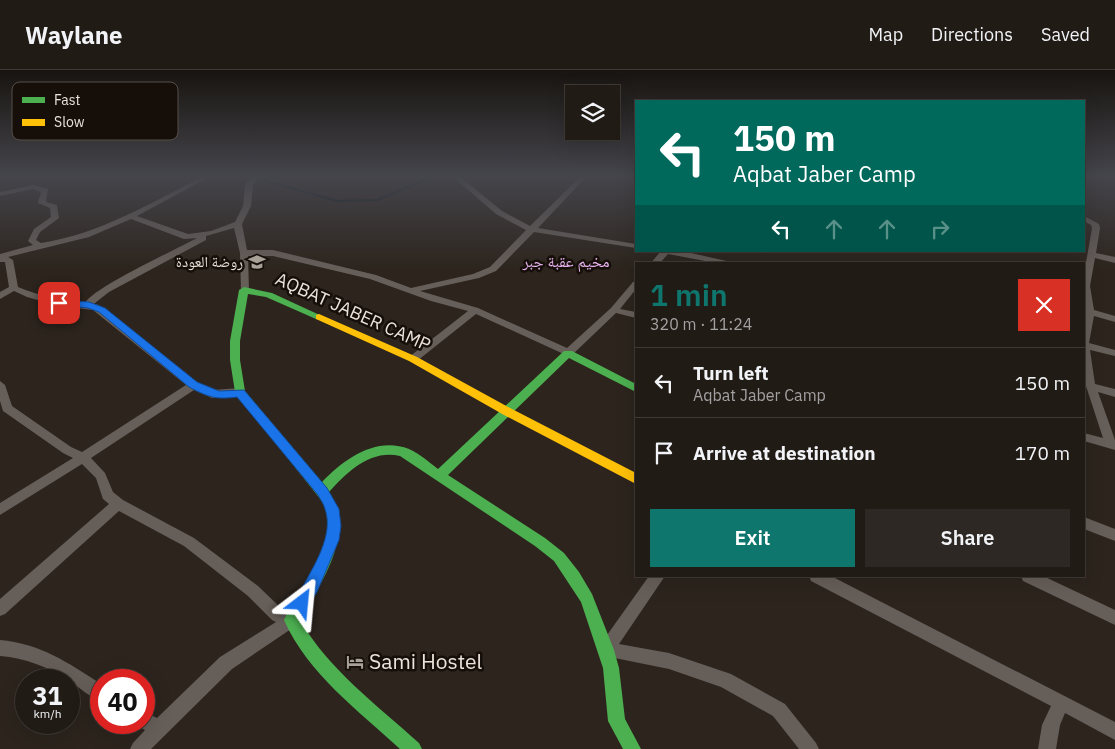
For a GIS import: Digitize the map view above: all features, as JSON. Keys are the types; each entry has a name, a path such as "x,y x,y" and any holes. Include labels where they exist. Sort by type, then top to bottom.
{"street":[{"path":"39,246 32,241 34,236 55,218 53,207"},
{"path":"0,258 87,234 113,225 149,207"},
{"path":"155,721 226,663 292,620 311,587 332,540 334,526 332,509 322,491 240,392 235,360 235,341 244,290 244,253 239,237 238,224 247,207"},
{"path":"491,207 517,225 530,229 635,246"},
{"path":"411,291 488,272 497,266 553,207"},
{"path":"131,216 179,236 187,237 212,233"},
{"path":"1085,219 1095,226 1086,286 1087,311 1085,334"},
{"path":"89,305 91,301 106,290 212,233 238,224"},
{"path":"656,262 666,252"},
{"path":"672,252 725,262"},
{"path":"244,253 273,253 372,277 475,310 568,353 635,387"},
{"path":"1092,255 1115,260"},
{"path":"0,258 9,260 14,288"},
{"path":"439,476 614,310 635,285"},
{"path":"14,288 30,295 59,303 89,305 102,310 193,385 212,394 240,392"},
{"path":"0,296 14,288"},
{"name":"AQBAT JABER CAMP","path":"244,290 269,294 413,359 508,412 635,478"},
{"path":"413,359 475,310"},
{"path":"614,310 635,315"},
{"path":"1087,311 1115,318"},
{"path":"1085,345 1115,353"},
{"path":"1085,352 1090,386 1113,445"},
{"path":"0,385 7,408 67,450 83,457 102,476 108,495 118,504 189,542 253,591 277,615 292,620 307,647 322,666 413,749"},
{"path":"0,510 193,385"},
{"path":"1090,386 1115,393"},
{"path":"1085,437 1113,445"},
{"path":"322,491 343,468 373,452 385,450 402,452 540,542 559,557 574,577 586,599 606,650 617,721 632,749"},
{"path":"0,609 118,504"},
{"path":"1085,523 1115,535"},
{"path":"606,650 657,577"},
{"path":"818,577 1115,731"},
{"path":"1030,577 1115,618"},
{"path":"0,648 28,653 49,660 90,686"},
{"path":"606,650 669,661 725,680 780,710 810,749"},
{"path":"1047,749 1051,725 1061,702"},
{"path":"139,749 146,734"}],"traffic: fast":[{"path":"319,317 269,295 244,290 235,341 235,360 240,392 322,491"},
{"path":"632,749 617,721 611,668 606,650 587,599 574,577 559,557 540,542 439,476 568,353 635,387"},
{"path":"413,749 322,666 307,647 292,620 322,566 328,551 334,521 332,508 322,491 338,474 347,466 368,454 391,449 408,454 439,476"}],"traffic: slow":[{"path":"319,317 413,359 508,412 635,478"}],"place":[{"name":"روضة العودة","path":"257,262"},
{"name":"Sami Hostel","path":"355,662"}],"district":[{"name":"مخيم عقبة جبر","path":"566,261"}],"route":[{"path":"59,303 89,305 102,310 193,385 207,392 219,395 240,392 251,408 322,491 332,509 334,526 332,540 302,603"}]}
